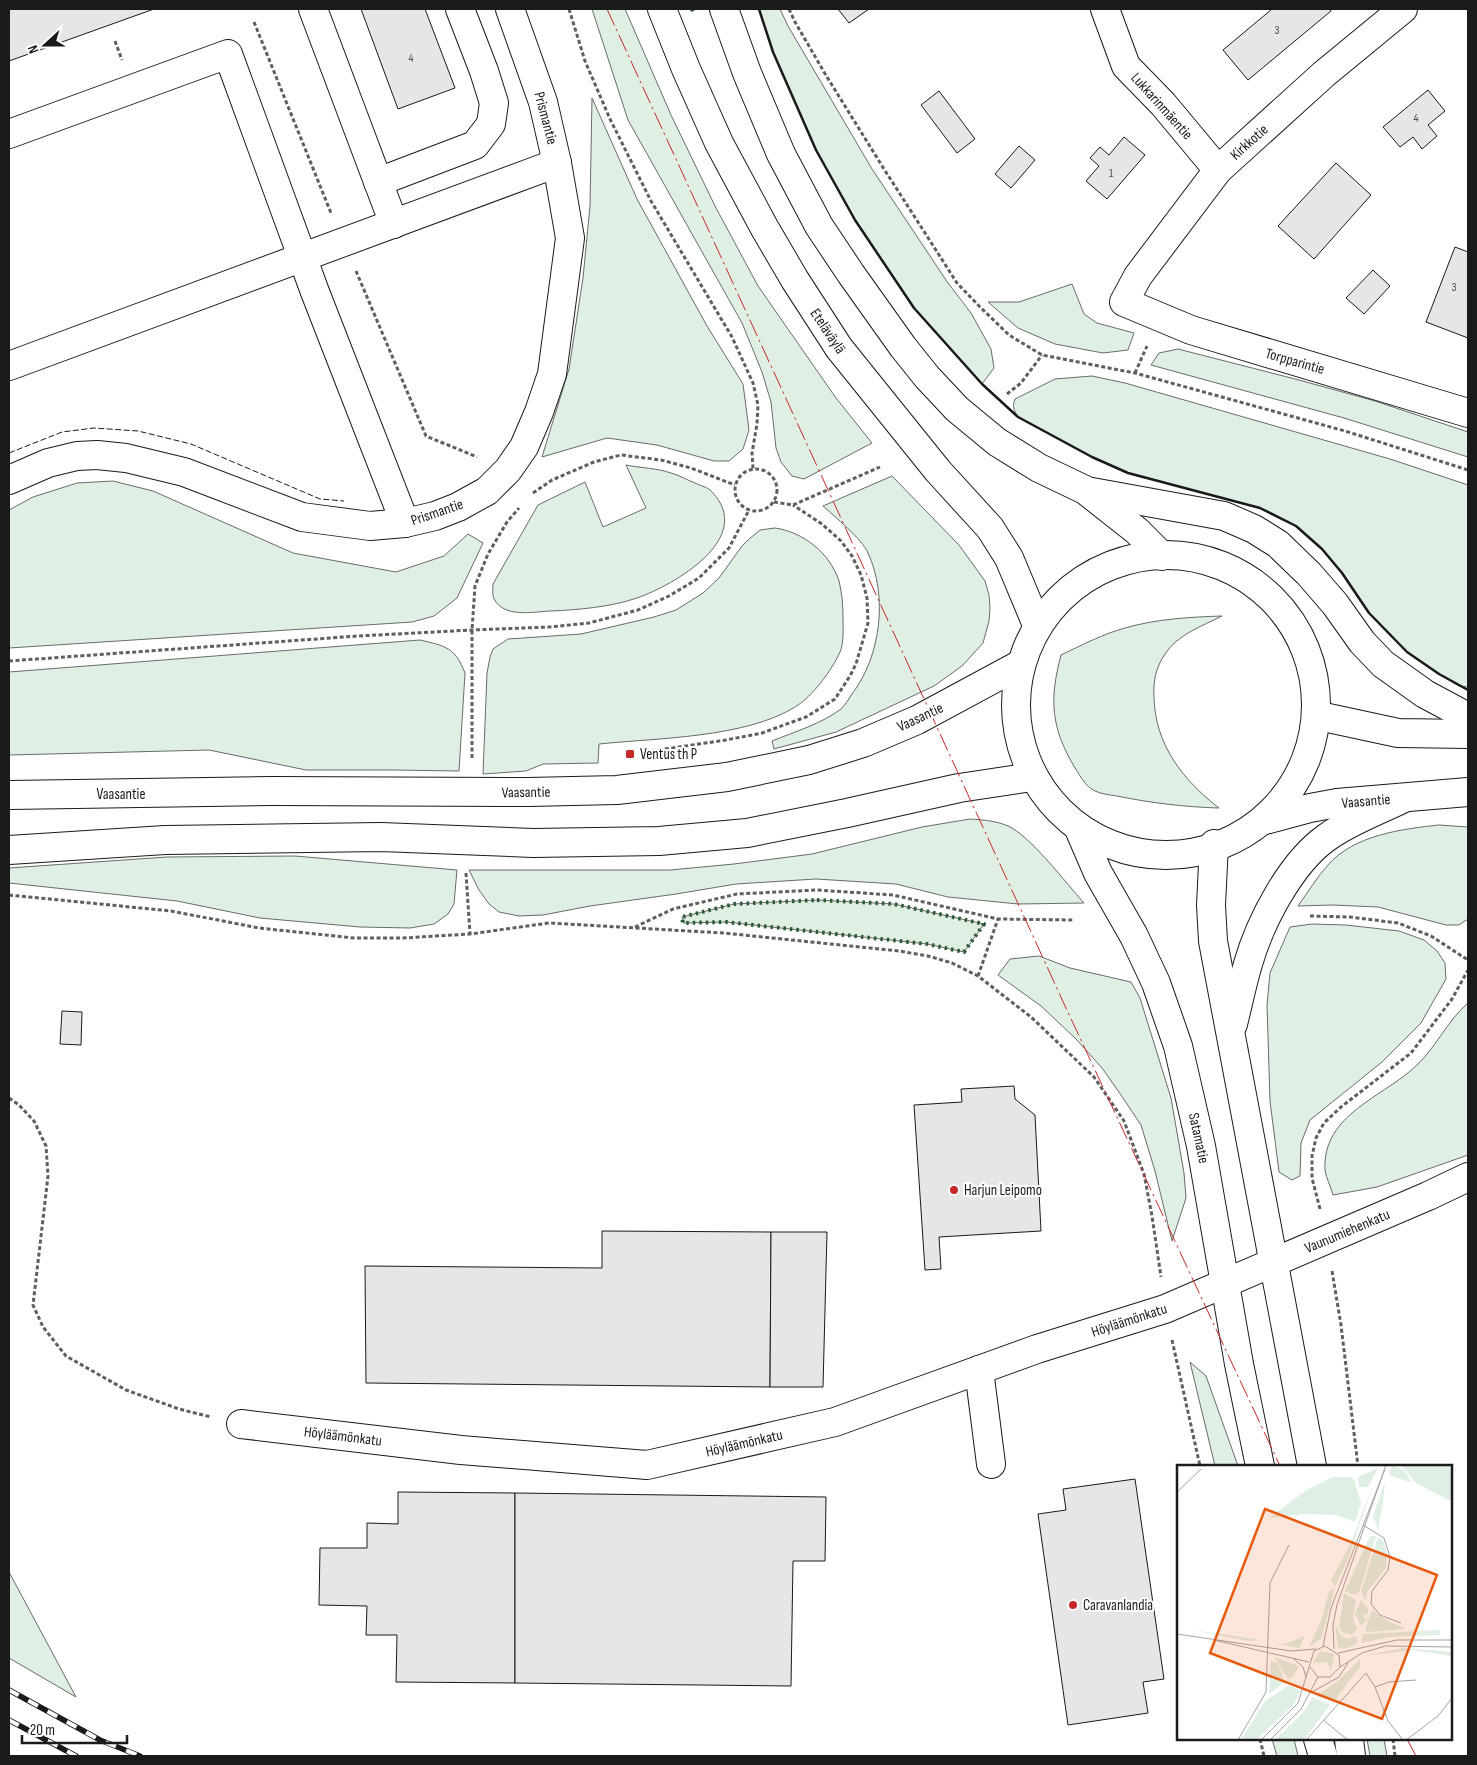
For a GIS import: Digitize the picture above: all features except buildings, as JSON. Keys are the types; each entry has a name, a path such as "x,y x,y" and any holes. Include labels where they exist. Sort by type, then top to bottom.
{"main road":[{"path":"312,9 394,224"},
{"path":"378,182 475,145 491,124 494,103 460,9"},
{"name":"Prismantie","path":"9,480 48,463 77,456 97,455 126,458 184,472 302,517 370,526 405,523 435,516 458,507 487,491 508,470 524,446 539,412 552,374 570,238 557,163 543,102 510,9"},
{"name":"Eteläväylä","path":"662,9 686,69 719,142 764,228 794,280 838,348 938,471 990,528 1009,558 1037,625"},
{"path":"724,9 747,72 781,154 820,226 851,274 903,347 957,409 997,442 1039,468 1086,490 1137,531 1162,556"},
{"name":"Lukkarinmäentie","path":"1105,9 1126,66 1162,104 1218,170"},
{"name":"Kirkkotie","path":"1124,302 1138,276 1218,170 1324,74 1403,9"},
{"path":"9,134 228,54 303,257 405,523"},
{"path":"9,366 557,163"},
{"name":"Torpparintie","path":"1124,302 1191,330 1468,413"},
{"path":"1086,490 1224,516 1254,529 1278,544 1308,574 1335,604 1362,642 1383,664 1425,694 1468,717"},
{"path":"1162,556 1201,561 1239,576 1262,588 1280,604 1294,624 1314,672 1318,693 1319,716 1312,746 1305,764 1291,789 1265,820 1240,836 1214,844 1196,848 1150,852 1127,849 1102,841 1079,829 1056,811 1042,796 1023,754 1017,727 1016,700 1019,665 1037,625 1052,604 1083,580 1133,560 1162,556"},
{"name":"Vaasantie","path":"9,795 272,791 528,792 617,790 726,777 809,760 863,742 917,720 1019,665"},
{"path":"1319,716 1398,733 1468,734"},
{"path":"9,850 165,840 381,837 533,843 659,841 747,832 847,813 959,788 1032,777"},
{"name":"Vaasantie","path":"1265,820 1337,803 1468,792"},
{"path":"1231,1032 1248,962 1269,910 1284,884 1306,857 1325,839 1350,824 1406,798"},
{"name":"Satamatie","path":"1079,829 1098,873 1134,936 1156,983 1178,1046 1201,1146 1224,1283 1260,1465"},
{"path":"1214,844 1211,905 1213,941 1312,1465"},
{"name":"Vaunumiehenkatu","path":"1224,1283 1468,1178"},
{"name":"Höyläämönkatu","path":"241,1424 461,1450 647,1465 835,1422 1037,1350 1165,1309 1224,1283"},
{"path":"979,1370 991,1464"},
{"path":"1318,1740 1323,1756"},
{"path":"1349,1740 1350,1756"}],"path":[{"path":"569,9 585,61 614,127 651,200 732,337 753,383 758,405 752,452 753,469"},
{"path":"789,9 799,30 884,169 958,283 1010,335 1042,355 1143,375 1345,431 1468,470"},
{"path":"254,22 342,242 359,277 426,436 544,485"},
{"path":"1007,394 1021,383 1042,355"},
{"path":"530,495 552,480 594,462 620,455 661,460 691,468 735,485"},
{"path":"793,505 880,467"},
{"path":"753,469 766,471 776,481 778,488 774,502 763,510 748,510 742,507 735,495 735,485 740,476 753,469"},
{"path":"472,758 472,630 475,586 488,554 507,522 524,502"},
{"path":"650,751 762,733 806,717 835,699 856,664 868,623 867,598 861,575 852,556 841,541 822,524 793,505 774,502"},
{"path":"9,661 196,646 560,626 589,622 638,610 669,596 699,578 728,548 748,510"},
{"path":"466,871 470,934"},
{"path":"633,928 673,909 737,894 818,890 893,894 998,919 1073,920"},
{"path":"9,895 171,911 259,928 354,938 403,938 470,934 549,923 724,933 928,956 952,963 978,976 1031,1016 1094,1078 1124,1121 1144,1174"},
{"path":"1310,916 1350,917 1398,923 1431,936 1468,960"},
{"path":"978,976 998,919"},
{"path":"9,1098 19,1105 34,1122 46,1146 48,1176 33,1305 43,1327 66,1356 126,1390 179,1409 241,1424"},
{"path":"1260,1740 1264,1756"},
{"path":"1393,1740 1395,1756"}],"green space":[{"path":"592,9 625,9 671,115 715,206 758,286 836,398 872,443 804,479 792,476 781,462 776,448 771,402 762,372 742,323 628,120"},
{"path":"759,9 780,9 788,26 872,169 948,283 971,313 991,349 994,368 982,384 914,308 855,220 816,150 773,52"},
{"path":"592,98 637,199 707,326 743,384 749,430 743,449 729,461 714,461 657,445 607,438 542,457 569,369 583,278 590,206"},
{"path":"1072,284 1084,314 1097,323 1134,333 1128,350 1103,353 1055,344 1018,328 988,302 1019,302"},
{"path":"1178,349 1375,401 1468,432 1468,457 1344,418 1151,365 1159,353"},
{"path":"1092,376 1125,383 1390,459 1468,485 1468,687 1459,686 1407,652 1369,613 1343,573 1322,549 1296,526 1260,508 1128,473 1092,457 1018,417 1015,412 1015,399 1055,379"},
{"path":"626,465 674,474 712,492 723,509 724,526 717,542 705,557 689,571 653,592 616,604 583,609 527,613 505,609 499,605 493,597 493,584 538,505 585,482 603,527 646,508"},
{"path":"892,476 959,545 985,581 990,608 989,621 983,643 962,666 934,686 836,732 774,749 772,741 816,723 841,709 862,679 870,662 875,644 879,606 874,570 865,548 848,528 823,506"},
{"path":"113,481 153,491 293,553 396,572 444,556 468,534 483,543 457,598 434,616 412,622 9,648 9,510 33,497 77,483"},
{"path":"775,528 796,534 822,553 835,571 842,595 843,635 840,652 821,682 801,703 775,717 726,731 673,738 599,744 598,763 543,764 526,771 483,774 487,673 493,649 508,639 581,634 676,610 703,593 719,578 742,546 760,530"},
{"path":"1222,616 1183,636 1170,647 1157,669 1154,691 1160,731 1173,760 1194,786 1219,808 1155,803 1103,794 1088,787 1067,754 1054,713 1055,686 1061,655 1109,633 1149,622"},
{"path":"420,640 448,649 457,658 465,673 459,771 306,770 209,750 9,755 9,672"},
{"path":"970,819 1002,824 1021,834 1040,852 1084,903 1018,904 948,897 896,884 816,879 736,884 543,915 519,916 499,912 489,904 479,890 469,870 670,870 734,864 812,854 922,827"},
{"path":"1439,825 1468,827 1468,919 1459,925 1446,925 1378,907 1298,906 1328,865 1351,847 1379,835"},
{"path":"295,856 457,870 454,904 448,914 434,924 410,928 360,927 260,918 177,901 9,883 9,868 167,857"},
{"path":"817,900 894,904 984,924 964,952 927,944 726,922 683,923 682,917 734,904"},
{"path":"1312,924 1346,925 1399,931 1424,940 1437,951 1445,963 1446,979 1421,1023 1382,1062 1310,1120 1301,1143 1300,1176 1292,1180 1279,1172 1270,1101 1267,1005 1270,973 1290,927"},
{"path":"1039,956 1070,968 1131,982 1140,998 1171,1098 1184,1173 1186,1198 1172,1241 1155,1171 1141,1125 1102,1068 1076,1039 1041,1006 998,975 1010,959"},
{"path":"1468,1003 1468,1155 1377,1187 1333,1195 1325,1170 1327,1151 1333,1134 1358,1108 1417,1065 1454,1017"},
{"path":"1190,1362 1206,1376 1238,1465 1215,1465"},
{"path":"9,1572 76,1697 9,1658"},
{"path":"1272,1740 1294,1740 1298,1756 1277,1756"},
{"path":"1367,1740 1384,1740 1387,1756 1370,1756"}],"railway":[{"path":"9,1690 100,1740 140,1756"},
{"path":"9,1720 76,1756"}],"hedge":[{"path":"692,9 694,14"},
{"path":"817,900 894,904 984,924 964,952 927,944 726,922 683,923 682,917 734,904 817,900"}],"fence":[{"path":"9,453 62,432 94,428 138,431 191,444 320,499 344,501"}],"wall":[{"path":"759,9 773,52 816,150 855,220 914,308 982,384 1018,417 1092,457 1128,473 1260,508 1296,526 1322,549 1342,573 1369,613 1407,652 1439,674 1468,690"}],"power":[{"path":"607,9 1066,1008 1280,1465"},
{"path":"1408,1740 1416,1756"}],"place":[{"name":"Ventus th P","path":"630,754"},
{"name":"Harjun Leipomo","path":"954,1190"},
{"name":"Caravanlandia","path":"1073,1605"}]}
